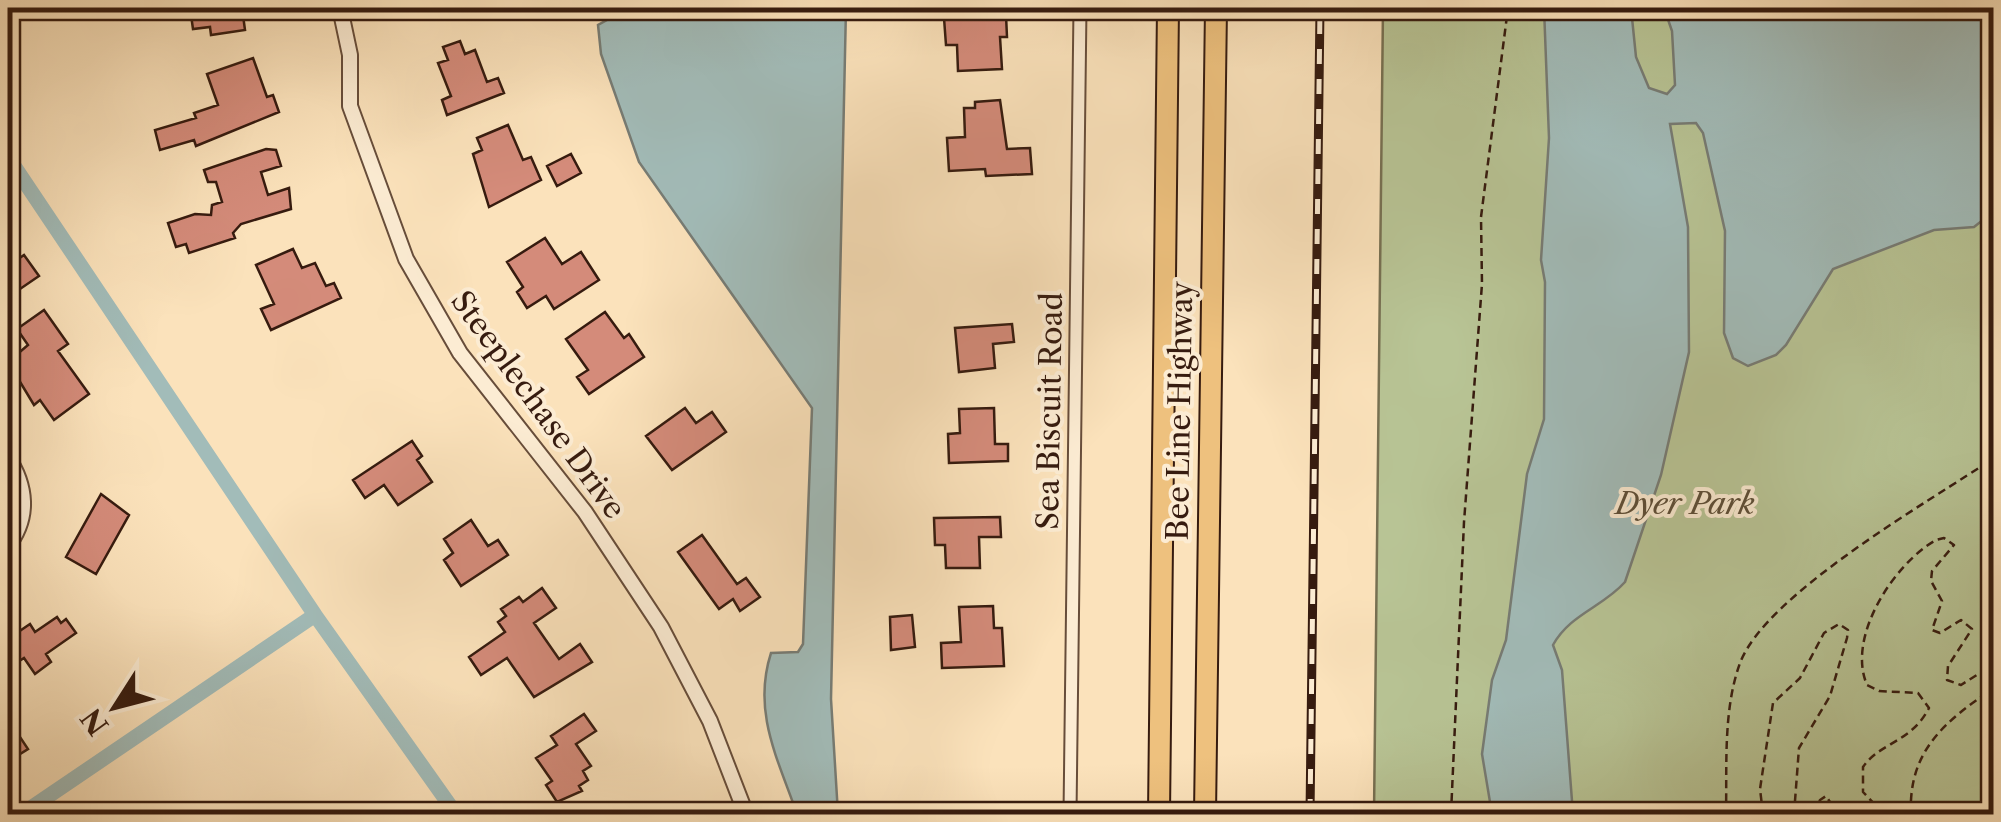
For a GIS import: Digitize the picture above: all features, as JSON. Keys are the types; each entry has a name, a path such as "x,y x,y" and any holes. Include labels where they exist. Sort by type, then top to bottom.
{"highway":[{"name":"Bee Line Highway","path":"1158,814 1168,8"},
{"name":"Bee Line Highway","path":"1205,814 1216,8"}],"street":[{"name":"Steeplechase Drive","path":"340,8 350,55 350,106 406,259 460,353 585,512 661,627 716,735 746,814"},
{"name":"Sea Biscuit Road","path":"1070,814 1080,8"},
{"path":"8,455 22,480 26,502 22,522 8,548"}],"path":[{"path":"1451,814 1464,522 1482,284 1482,217 1508,8"},
{"path":"1726,814 1729,716 1741,661 1752,639 1818,580 1994,458"},
{"path":"1884,814 1863,792 1863,767 1878,752 1904,740 1928,713 1928,704 1914,691 1872,689 1864,679 1865,650 1886,585 1932,542 1944,538 1954,545 1932,571 1930,581 1942,600 1932,630 1938,634 1961,620 1972,629 1948,666 1947,680 1962,685 1994,664"},
{"path":"1763,814 1760,788 1773,702 1800,678 1824,632 1839,624 1848,630 1848,638 1830,696 1799,748 1794,814"},
{"path":"1911,814 1913,774 1934,734 1994,688"},
{"path":"1815,814 1826,796 1830,802 1828,814"}],"green space":[{"name":"Dyer Park","path":"1383,8 1993,8 1993,814 1374,814"}],"water":[{"path":"629,8 846,8 831,699 838,814 797,814 775,754 764,695 771,653 798,652 803,644 812,408 639,162 601,54 598,25"},
{"path":"1544,8 1631,8 1636,57 1649,88 1667,94 1675,85 1672,31 1664,8 1993,8 1993,212 1974,227 1934,230 1833,269 1786,345 1776,355 1748,366 1733,358 1724,333 1725,231 1703,133 1696,123 1670,124 1688,227 1689,352 1661,475 1625,582 1577,618 1553,645 1562,670 1573,814 1492,814 1482,754 1492,680 1506,640 1527,474 1544,419 1545,282 1541,260 1549,138"}],"building":[{"path":"190,8 242,8 245,30 211,35 210,27 193,29"},
{"path":"1006,15 1007,37 1000,37 1002,69 958,71 957,45 946,45 944,18"},
{"path":"460,41 465,54 475,50 487,82 498,78 504,93 447,115 442,100 451,96 438,63 448,60 443,47"},
{"path":"253,58 267,97 273,95 279,112 196,146 194,140 160,150 155,130 196,118 194,113 218,105 207,74"},
{"path":"1000,100 1007,149 1030,148 1032,174 986,176 985,169 949,171 947,138 965,137 964,108 975,108 975,102"},
{"path":"508,125 523,160 531,157 541,180 489,207 473,154 482,150 477,138"},
{"path":"266,149 276,150 281,166 261,172 268,195 289,188 291,209 241,224 233,233 235,238 189,253 186,244 176,247 168,223 195,214 211,215 212,205 222,202 216,182 208,182 204,170"},
{"path":"571,154 581,173 557,186 547,166"},
{"path":"545,238 562,264 581,252 599,280 554,309 546,296 527,308 517,292 523,287 507,262"},
{"path":"293,249 302,268 315,263 326,286 334,283 341,298 271,330 261,309 274,304 256,265"},
{"path":"24,255 39,276 20,289 8,266"},
{"path":"44,310 68,344 58,351 89,394 54,420 40,400 34,405 8,362 28,345 17,329"},
{"path":"605,312 624,338 629,334 644,357 589,394 577,377 588,370 566,339"},
{"path":"1012,324 1014,342 993,344 995,368 959,372 955,328"},
{"path":"685,408 696,423 712,412 726,432 672,470 646,436"},
{"path":"994,408 995,444 1008,444 1008,461 949,463 948,434 960,433 959,409"},
{"path":"412,441 422,456 417,460 432,482 398,505 384,485 365,498 353,480"},
{"path":"101,494 129,515 96,574 66,557"},
{"path":"1000,517 1001,537 979,537 980,568 946,568 945,545 935,545 934,518"},
{"path":"471,520 488,546 498,540 508,555 461,586 444,560 453,553 444,539"},
{"path":"702,535 737,584 746,578 760,597 740,611 733,599 719,609 678,552"},
{"path":"542,588 556,608 534,623 559,659 580,644 592,662 534,697 507,658 481,675 469,657 505,632 498,622 506,616 501,609 519,597 523,602"},
{"path":"993,606 994,628 1002,628 1004,666 942,668 941,643 961,642 959,607"},
{"path":"912,615 915,647 891,650 890,617"},
{"path":"57,617 61,623 66,619 76,633 46,654 51,662 35,674 24,658 13,665 8,657 8,639 30,624 35,632"},
{"path":"584,714 596,731 576,744 591,766 583,771 588,780 579,786 582,791 557,802 546,785 552,781 536,758 557,745 551,736"},
{"path":"8,719 28,749 12,759 8,752"}],"waterway":[{"path":"8,157 315,615 456,814"},
{"path":"22,814 315,615"}],"railway":[{"path":"1310,814 1320,8"}]}
